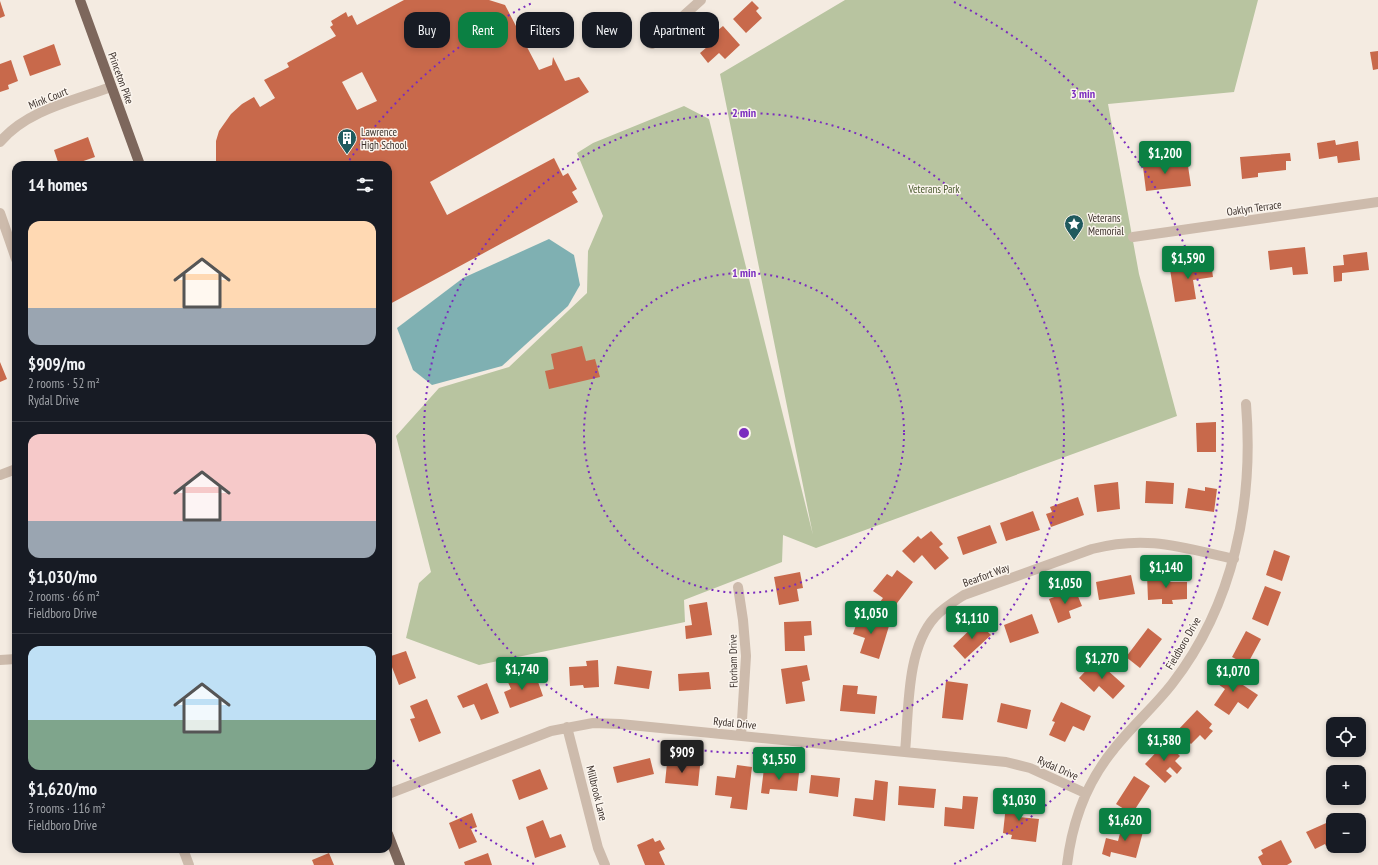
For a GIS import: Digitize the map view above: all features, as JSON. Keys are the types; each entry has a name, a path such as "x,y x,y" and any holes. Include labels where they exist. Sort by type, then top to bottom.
{"main road":[{"name":"Princeton Pike","path":"80,0 139,161"},
{"path":"392,844 400,865"}],"street":[{"path":"687,12 701,0"},
{"name":"Mink Court","path":"0,142 9,131 34,116 111,86"},
{"name":"Oaklyn Terrace","path":"1133,237 1378,202"},
{"path":"0,213 12,248"},
{"name":"Fieldboro Drive","path":"1067,865 1070,842 1076,818 1085,793 1098,770 1114,748 1152,709 1173,682 1192,654 1222,593 1234,559 1246,494 1249,460 1246,404"},
{"path":"0,475 12,470"},
{"name":"Bearfort Way","path":"906,752 913,665 917,648 925,630 935,617 948,605 964,595 1092,549 1113,543 1139,541 1159,543 1234,559"},
{"name":"Florham Drive","path":"738,587 746,656 745,693 741,736"},
{"path":"0,660 12,660"},
{"name":"Rydal Drive","path":"392,792 544,734 567,727 593,723 620,724 1006,762 1042,773 1085,793"},
{"name":"Millbrook Lane","path":"567,727 598,848 604,865"},
{"path":"184,853 189,865"}],"green space":[{"name":"Veterans Park","path":"845,0 1258,0 1234,92 1108,104 1139,274 1177,416 816,548 783,535 782,562 684,600 685,622 479,665 406,638 419,583 431,572 396,436 439,388 509,367 587,293 588,251 603,216 577,153 593,143 684,106 709,119 813,535 720,74"}],"water":[{"path":"549,239 574,255 580,285 568,306 502,366 432,385 413,370 397,328 463,278"}],"building":[{"name":"Lawrence High School","path":"404,0 489,0 505,5 516,26 516,48 527,48 539,70 552,65 553,57 565,81 579,77 589,92 430,182 447,215 554,158 563,176 568,173 577,189 572,192 578,202 392,303 392,161 216,161 216,141 219,131 231,114 242,104 254,97 260,107 275,98 264,80 289,67 287,63 336,36 330,27 333,25 331,21 346,12 348,17 352,15 357,25","holes":["362,72 377,101 357,110 342,82"]},
{"path":"0,1 5,16 0,18"},
{"path":"752,1 759,8 756,11 762,18 746,33 733,19"},
{"path":"723,26 740,45 725,59 719,53 708,63 700,53 706,48 719,48 719,29"},
{"path":"54,44 61,65 30,76 23,56"},
{"path":"1378,51 1378,69 1373,70 1370,52"},
{"path":"11,60 18,81 8,85 9,89 0,92 0,64"},
{"path":"88,137 95,157 84,161 58,161 54,150"},
{"path":"1335,140 1336,145 1358,141 1360,160 1338,163 1337,156 1319,159 1317,143"},
{"path":"1290,153 1291,161 1286,161 1286,170 1258,173 1258,177 1242,179 1240,157"},
{"path":"1157,157 1158,165 1176,162 1177,167 1188,166 1191,186 1146,191 1142,159"},
{"path":"1305,247 1308,274 1293,275 1292,267 1270,270 1268,251"},
{"path":"1367,252 1369,270 1342,273 1342,281 1334,282 1333,266 1344,265 1343,255"},
{"path":"1211,263 1213,277 1193,280 1196,299 1175,302 1170,269"},
{"path":"582,346 586,361 595,359 600,377 549,389 545,371 554,369 551,354"},
{"path":"0,362 7,379 0,382"},
{"path":"1216,422 1216,452 1197,452 1196,423"},
{"path":"1146,481 1174,483 1173,504 1145,503"},
{"path":"1118,482 1120,509 1097,512 1094,485"},
{"path":"1205,487 1217,489 1214,512 1185,508 1188,488 1205,491"},
{"path":"1078,497 1084,515 1051,527 1046,514 1052,512 1050,507"},
{"path":"1033,511 1040,530 1006,541 1000,523"},
{"path":"990,525 997,543 963,555 957,537"},
{"path":"931,531 943,544 939,547 949,558 935,570 922,555 914,563 902,551 918,536 921,539"},
{"path":"1274,550 1290,556 1282,581 1266,575"},
{"path":"897,570 913,582 891,611 880,602 883,598 873,591 887,574 892,577"},
{"path":"800,572 803,588 797,589 799,601 779,605 774,577"},
{"path":"1131,575 1135,594 1099,600 1096,582"},
{"path":"1147,575 1166,575 1167,582 1187,582 1187,599 1172,600 1173,604 1162,604 1162,599 1148,600"},
{"path":"1265,586 1281,592 1268,626 1252,619"},
{"path":"1075,589 1082,606 1069,611 1071,618 1058,623 1049,599"},
{"path":"707,602 712,635 686,639 685,626 692,625 689,605"},
{"path":"860,613 880,619 878,623 889,626 879,659 860,653 865,638 853,634"},
{"path":"1032,614 1039,633 1010,643 1004,625"},
{"path":"811,621 812,635 804,636 805,651 785,651 784,622"},
{"path":"978,622 991,635 965,659 953,646"},
{"path":"1148,628 1162,639 1140,668 1126,657"},
{"path":"1246,631 1261,639 1247,665 1232,657"},
{"path":"406,651 416,678 399,685 392,667 392,656"},
{"path":"598,660 599,687 584,688 583,685 570,686 569,667 587,666 586,661"},
{"path":"1096,660 1125,686 1113,699 1099,686 1094,692 1079,678"},
{"path":"807,665 810,680 802,682 805,701 786,704 781,669"},
{"path":"617,666 652,671 649,689 614,684"},
{"path":"1224,668 1233,674 1231,677 1258,695 1248,709 1238,702 1229,715 1214,705 1225,689 1215,682"},
{"path":"709,672 711,689 679,691 678,674"},
{"path":"523,674 526,683 537,679 543,696 510,708 504,692 511,689 507,680"},
{"path":"946,681 968,684 963,720 942,718"},
{"path":"487,683 499,713 481,720 474,704 463,708 457,696"},
{"path":"843,685 858,686 857,694 877,696 875,714 840,711"},
{"path":"427,699 441,733 419,742 410,719 415,718 410,706"},
{"path":"1061,702 1091,716 1084,731 1073,726 1065,742 1049,735 1055,722 1052,721"},
{"path":"1001,703 1031,710 1027,729 997,722"},
{"path":"1197,710 1212,724 1209,728 1213,731 1205,740 1200,735 1191,744 1177,731"},
{"path":"1166,742 1180,756 1175,761 1182,768 1177,774 1170,767 1166,771 1172,776 1165,783 1145,764"},
{"path":"650,758 654,774 617,783 613,767"},
{"path":"667,763 700,766 698,786 665,783"},
{"path":"737,765 752,767 747,810 730,808 732,797 715,795 717,776 735,778"},
{"path":"764,768 799,773 797,791 770,789 769,794 761,793"},
{"path":"540,769 548,789 519,800 512,780"},
{"path":"811,775 840,778 838,797 809,793"},
{"path":"1134,776 1150,786 1132,814 1116,804"},
{"path":"875,780 888,782 885,821 853,816 855,798 873,800"},
{"path":"899,786 936,789 934,808 898,805"},
{"path":"963,796 978,797 974,829 944,826 945,807 962,809"},
{"path":"1007,796 1021,798 1019,817 1039,819 1036,842 1011,839 1012,835 1003,833"},
{"path":"472,813 477,827 471,829 477,842 459,849 449,823"},
{"path":"543,820 550,838 561,834 566,847 535,858 526,827"},
{"path":"1123,822 1144,828 1136,858 1111,852 1110,857 1102,854 1106,838 1118,841"},
{"path":"1326,823 1326,846 1325,844 1315,849 1306,832"},
{"path":"653,838 655,842 660,840 665,849 659,852 665,865 645,865 637,845"},
{"path":"1281,840 1292,862 1287,865 1262,865 1258,857 1263,854 1261,850"},
{"path":"329,853 334,865 314,865 312,860"},
{"path":"488,853 492,865 465,865 464,862"}],"place":[{"name":"Lawrence High School","path":"347,155"},
{"name":"Veterans Memorial","path":"1074,241"}]}
